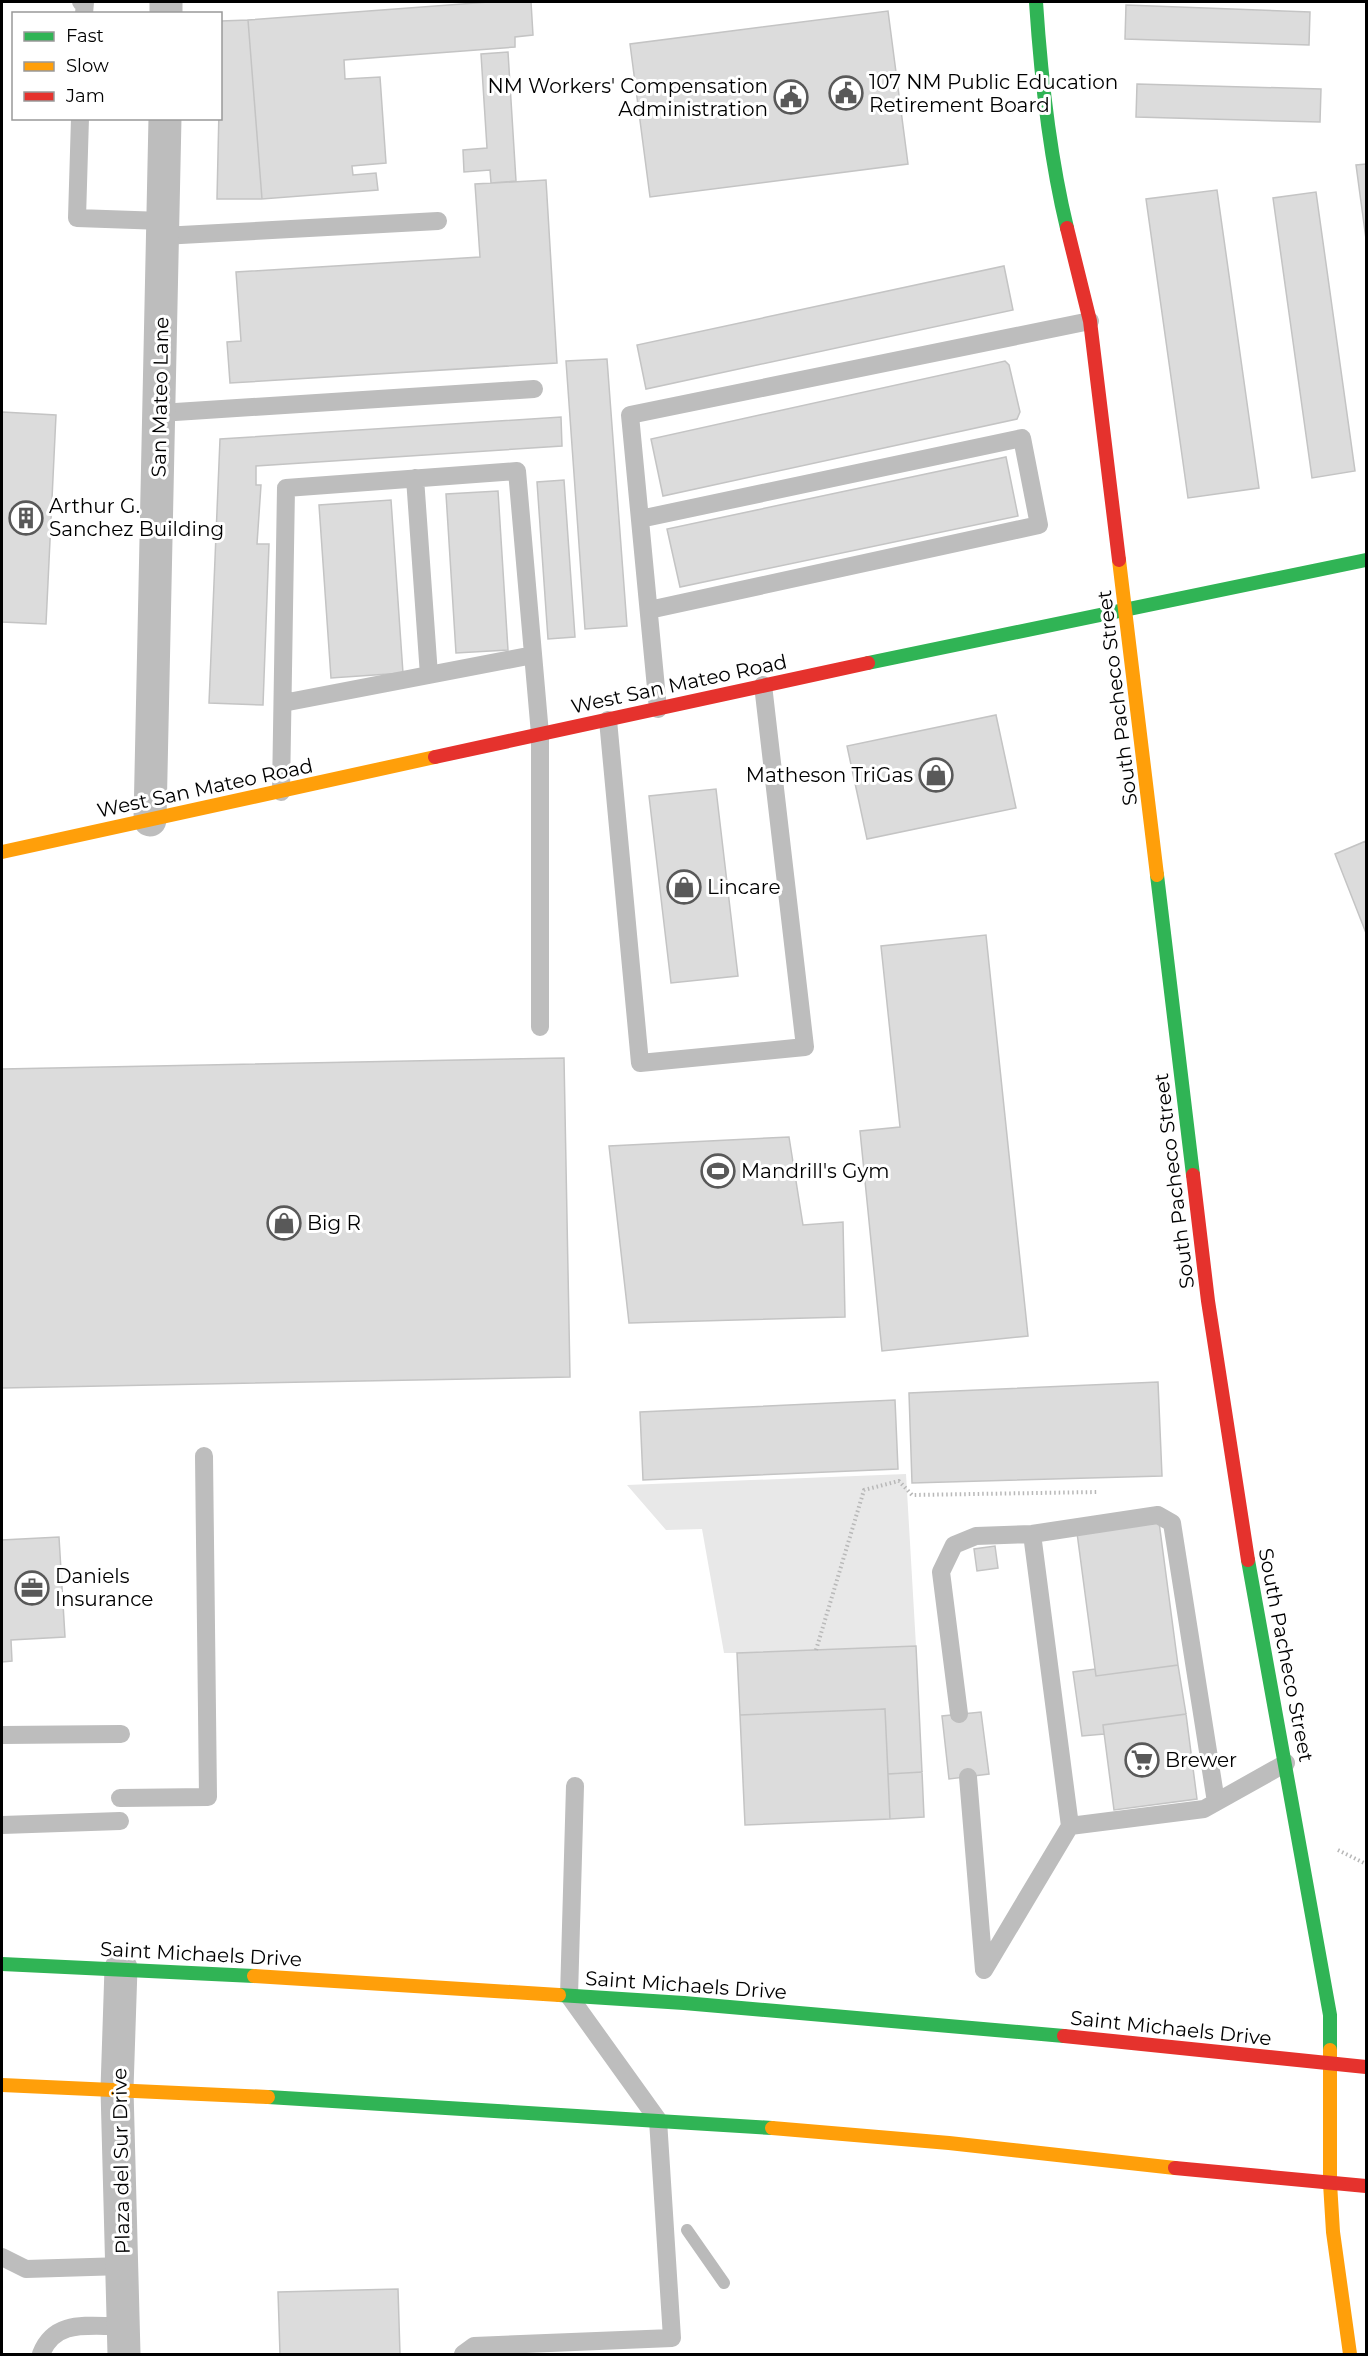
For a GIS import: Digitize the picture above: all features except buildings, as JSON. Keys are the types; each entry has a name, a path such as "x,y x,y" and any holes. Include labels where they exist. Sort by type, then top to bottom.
{"street":[{"name":"South Pacheco Street","path":"1036,2 1041,72 1057,186 1090,321 1208,1301 1239,1510 1330,2015 1330,2183 1333,2232 1350,2355"},
{"name":"San Mateo Lane","path":"150,820 165,120"},
{"name":"West San Mateo Road","path":"2,852 763,685 1125,608 1366,560"},
{"name":"Saint Michaels Drive","path":"2,1964 121,1968 569,1996 970,2027 1366,2067"},
{"name":"Plaza del Sur Drive","path":"121,1968 117,2090 124,2340"},
{"path":"2,2085 386,2101 658,2120 952,2144 1366,2186"}],"lane":[{"path":"80,120 77,218 163,229 438,221"},
{"path":"658,709 630,415 1090,321"},
{"path":"160,413 534,389"},
{"path":"640,519 1022,438 1039,525 649,610"},
{"path":"280,792 286,488 517,471 540,734 540,1027"},
{"path":"416,478 429,675"},
{"path":"283,703 532,655"},
{"path":"608,720 640,1063 805,1047 763,685"},
{"path":"120,1798 208,1797 204,1456"},
{"path":"959,1714 941,1572 954,1545 976,1536 1032,1534 1158,1515 1172,1523 1216,1802"},
{"path":"968,1777 984,1970 1070,1826 1032,1534"},
{"path":"2,1735 121,1734"},
{"path":"1070,1826 1204,1809 1286,1763"},
{"path":"463,2355 474,2346 672,2346 658,2120 569,1996 574,1786"},
{"path":"2,1825 120,1821"},
{"path":"2,2257 26,2269 123,2266"},
{"path":"40,2355 45,2344 57,2331 72,2327 124,2340"}],"path":[{"path":"816,1650 864,1490 898,1481 912,1495 1103,1492"},
{"path":"1334,1848 1366,1864"}],"shaded area":[{"path":"906,1474 916,1646 724,1653 702,1529 666,1530 627,1485"}],"waterway":[{"path":"687,2230 724,2283"}],"traffic: fast":[{"path":"1036,2 1047,116 1055,172 1067,228"},
{"path":"868,663 1366,560"},
{"path":"1157,875 1193,1175"},
{"path":"1248,1560 1330,2015 1330,2050"},
{"path":"2,1964 254,1976"},
{"path":"559,1995 684,2003 1064,2036"},
{"path":"268,2097 772,2128"}],"traffic: slow":[{"path":"1119,560 1157,875"},
{"path":"2,852 435,757"},
{"path":"254,1976 559,1995"},
{"path":"1330,2050 1330,2183 1333,2232 1350,2354"},
{"path":"2,2085 268,2097"},
{"path":"772,2128 949,2143 1175,2168"}],"traffic: jam":[{"path":"1067,228 1090,321 1119,560"},
{"path":"435,757 868,663"},
{"path":"1193,1175 1208,1301 1248,1560"},
{"path":"1064,2036 1366,2067"},
{"path":"1175,2168 1366,2186"}],"place":[{"name":"107 NM Public Education Retirement Board","path":"846,93"},
{"name":"NM Workers' Compensation Administration","path":"791,97"},
{"name":"Arthur G. Sanchez Building","path":"26,518"},
{"name":"Matheson TriGas","path":"936,775"},
{"name":"Lincare","path":"684,887"},
{"name":"Mandrill's Gym","path":"718,1171"},
{"name":"Big R","path":"284,1223"},
{"name":"Daniels Insurance","path":"32,1588"},
{"name":"Brewer","path":"1142,1760"}]}
